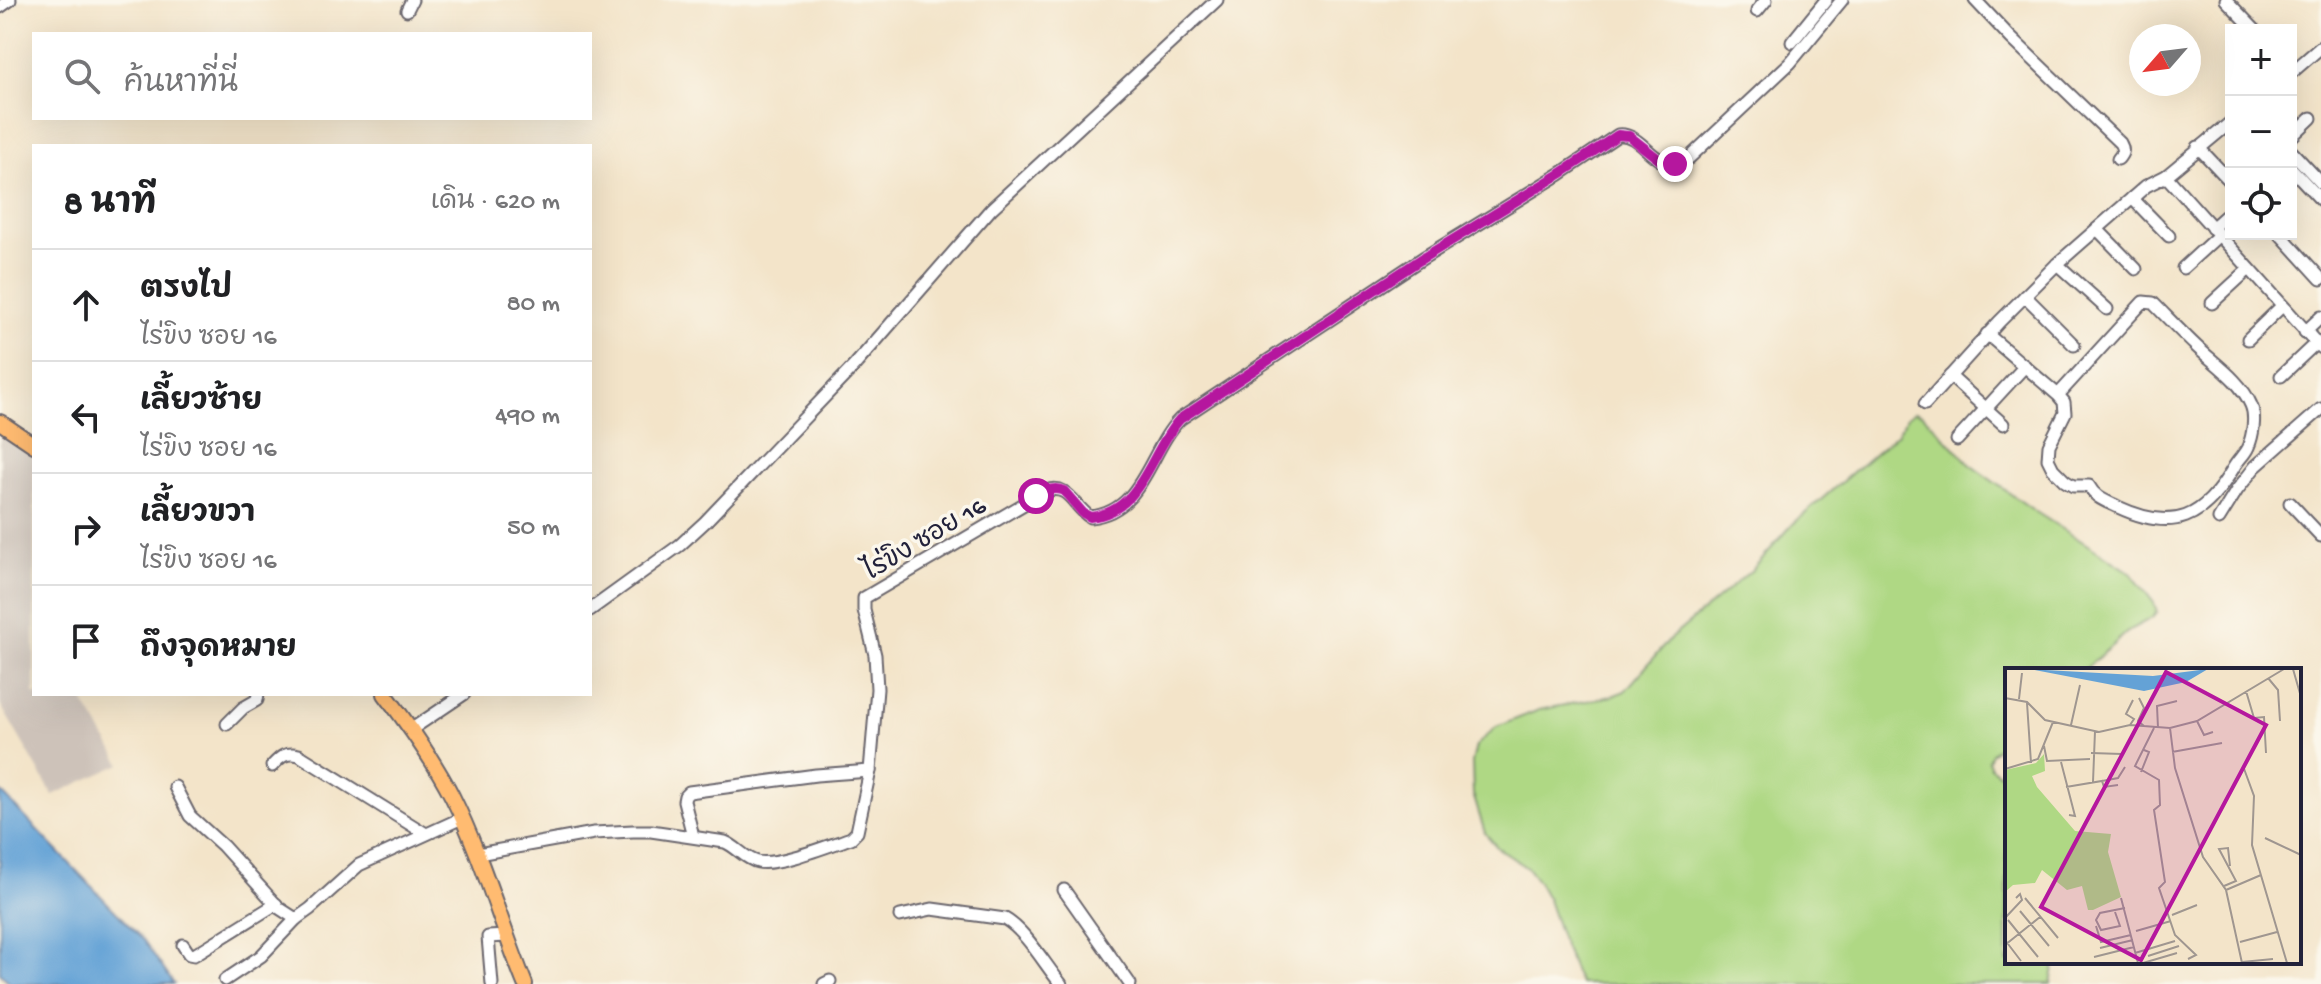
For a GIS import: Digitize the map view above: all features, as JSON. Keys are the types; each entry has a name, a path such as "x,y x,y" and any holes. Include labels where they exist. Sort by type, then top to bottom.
{"main road":[{"path":"0,422 32,444"},
{"path":"387,696 437,769 462,818 525,984"}],"street":[{"path":"0,7 10,0"},
{"path":"592,609 680,545 705,522 854,366 991,209 1217,0"},
{"path":"1757,11 1766,0"},
{"path":"1792,42 1826,0"},
{"name":"ไร่ขิง ซอย 16","path":"478,854 594,833 651,831 725,842 750,859 767,863 851,838 857,832 870,771 877,673 864,598 1046,491 1055,488 1064,491 1090,517 1120,505 1143,479 1180,419 1423,258 1618,135 1629,136 1661,161 1675,164 1689,158 1790,63 1842,0"},
{"path":"1975,0 2120,143 2123,153 2118,159"},
{"path":"2226,0 2249,24"},
{"path":"2297,66 2321,47"},
{"path":"2297,131 2311,118"},
{"path":"1925,404 1987,334 2057,264 2146,186 2166,176 2225,127"},
{"path":"2198,147 2225,176"},
{"path":"2297,158 2317,180 2321,200"},
{"path":"2297,171 2317,180"},
{"path":"2166,176 2318,346 2281,376"},
{"path":"2132,198 2169,236"},
{"path":"2183,268 2225,219"},
{"path":"2097,229 2136,269"},
{"path":"2285,240 2321,279"},
{"path":"2057,264 2107,309"},
{"path":"2212,303 2249,269"},
{"path":"2025,296 2074,345"},
{"path":"1987,334 2064,402 2065,413 2049,445 2048,459 2053,469 2069,484 2089,486 2103,500 2151,520 2188,515 2217,495 2249,446 2252,434 2254,413 2250,402 2224,372 2153,303 2147,301 2058,395"},
{"path":"2248,339 2282,306"},
{"path":"2305,332 2321,317"},
{"path":"1957,440 2025,366"},
{"path":"1950,376 2003,424"},
{"path":"2219,519 2255,467 2321,409"},
{"path":"2290,503 2321,536"},
{"path":"227,724 243,708 257,700 258,696"},
{"path":"412,729 461,696"},
{"path":"272,766 282,755 299,755 426,834"},
{"path":"693,836 684,799 689,792 870,771"},
{"path":"175,787 190,816 223,846 276,904 296,919"},
{"path":"225,980 261,956 296,919 359,865 462,818"},
{"path":"1064,890 1130,984"},
{"path":"183,945 189,954 194,955 276,904"},
{"path":"900,916 932,909 1005,919 1011,922 1061,984"},
{"path":"492,984 488,937 507,936"}],"shaded area":[{"path":"0,433 32,456 32,696 80,696 121,764 53,795 0,704"}],"green space":[{"path":"1915,412 1923,415 1973,467 2130,572 2154,603 2157,612 2131,629 2086,668 2005,668 2005,741 1991,753 1988,761 2005,778 2005,964 2055,964 2051,984 1580,984 1538,882 1528,869 1497,847 1485,833 1473,794 1472,762 1476,746 1496,727 1539,710 1625,691 1671,638 1753,569 1793,524 1898,433 1908,416"}],"water":[{"path":"0,791 144,941 174,984 11,984 0,973"}],"route":[{"path":"1036,496 1060,489 1090,517 1120,505 1136,489 1180,419 1423,258 1618,135 1629,136 1661,161 1675,164"}]}
